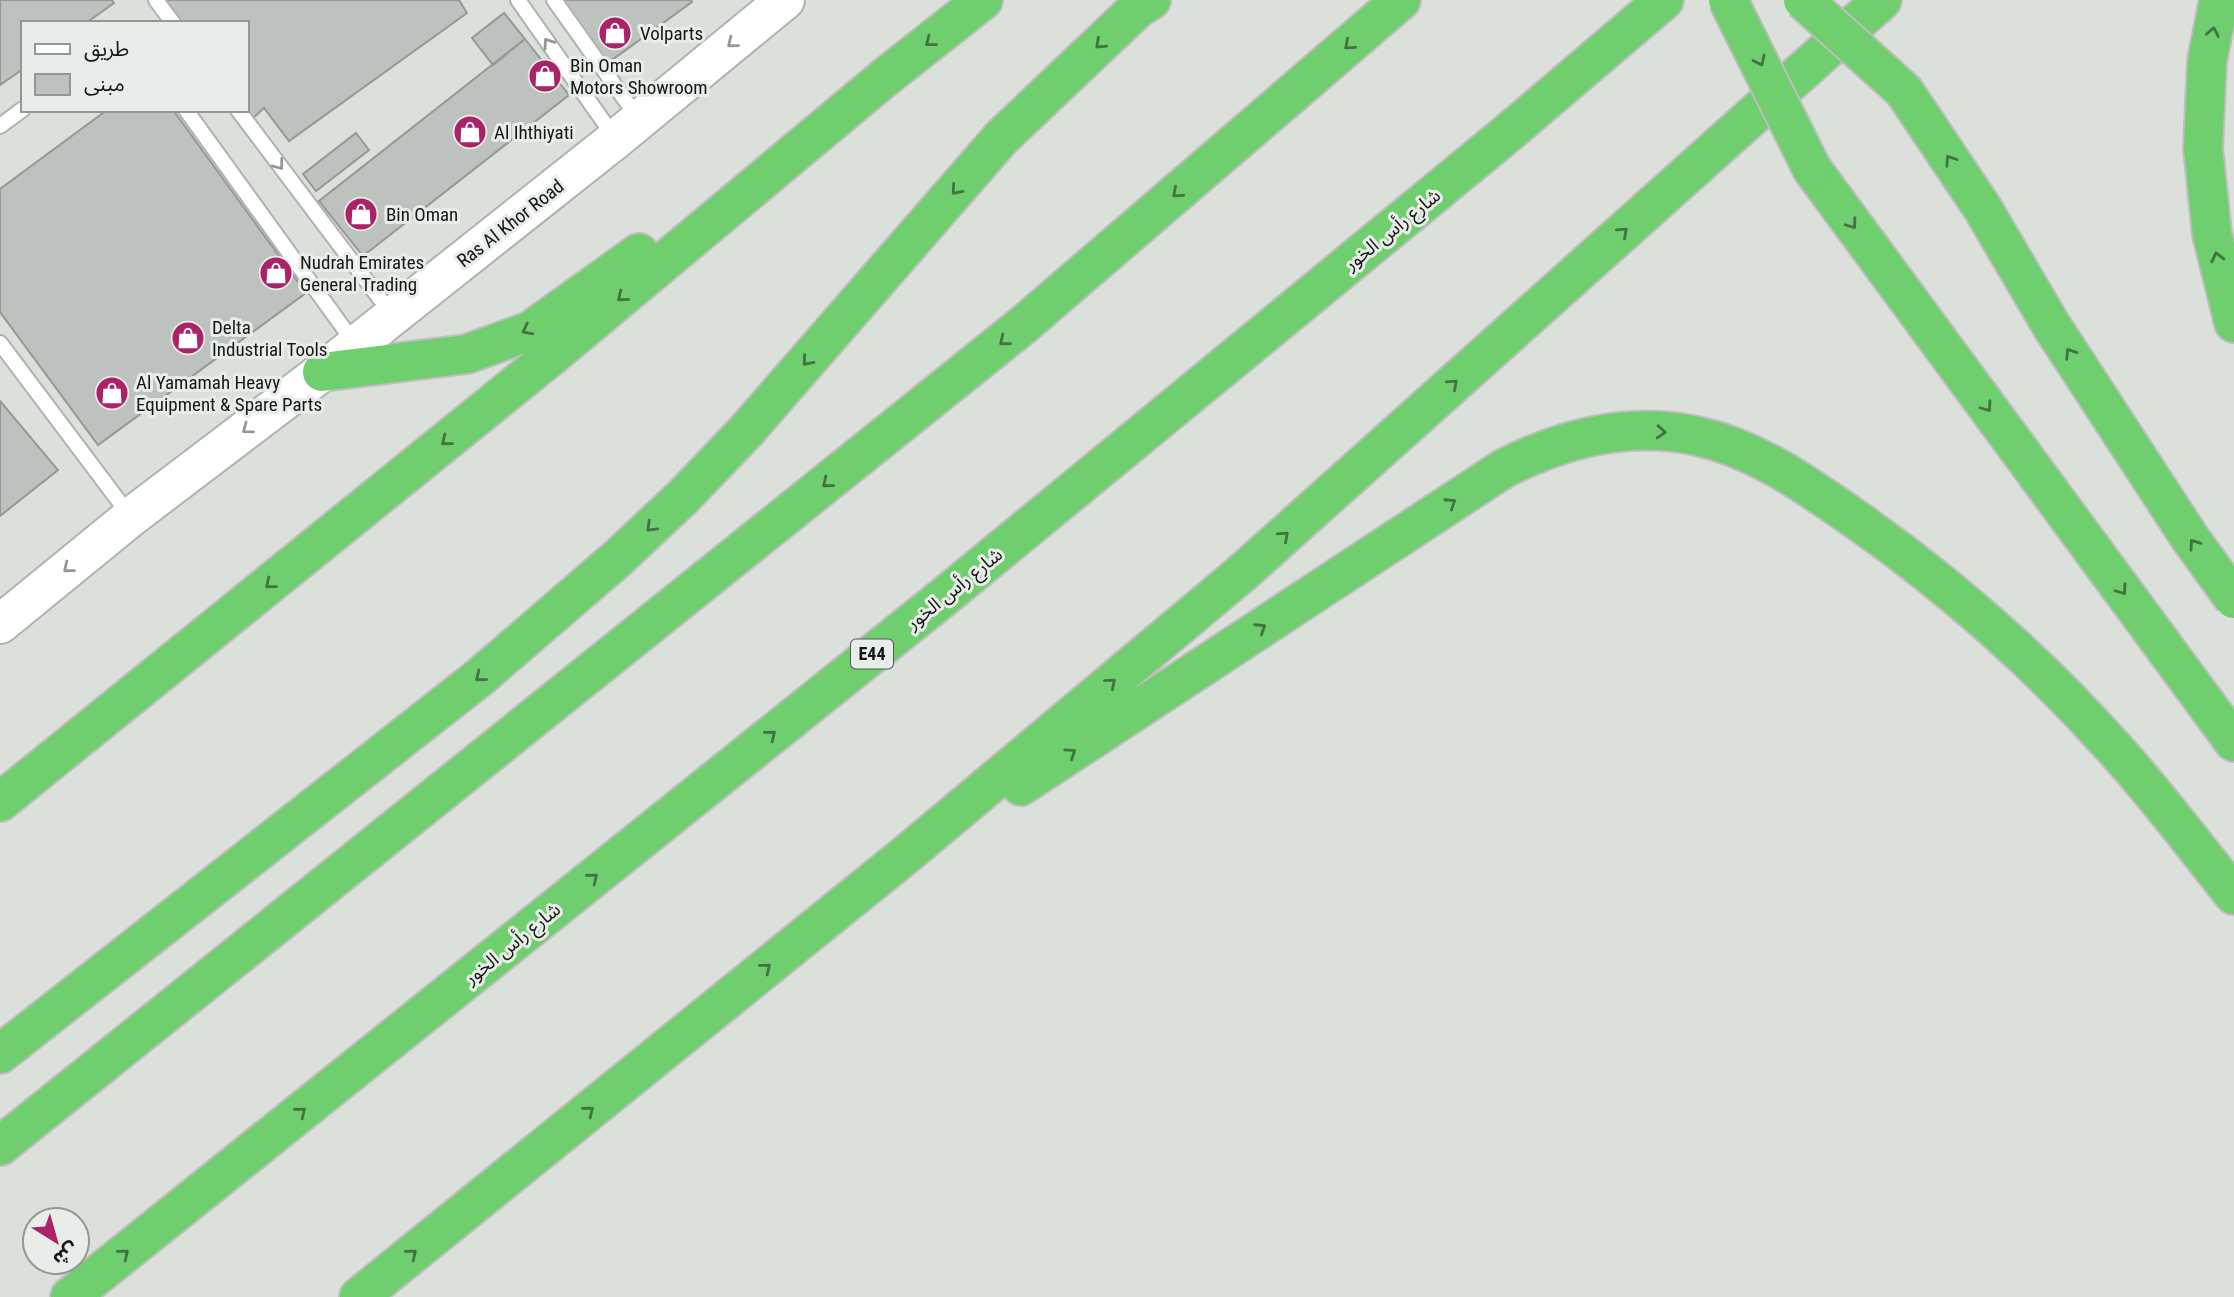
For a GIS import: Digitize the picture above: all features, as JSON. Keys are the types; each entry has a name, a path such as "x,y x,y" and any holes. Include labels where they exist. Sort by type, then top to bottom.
{"highway":[{"path":"0,802 555,353 883,79 983,0"},
{"path":"0,1054 480,677 618,558 684,496 747,430 1001,138 1139,7 1151,0"},
{"path":"0,1146 1022,326 1401,0"},
{"name":"شارع رأس الخور","path":"70,1297 945,596 1508,134 1664,0"},
{"path":"1728,0 1812,169 2234,742"},
{"path":"1803,0 1904,91 1983,209 2052,325 2190,538 2234,599"},
{"path":"359,1297 908,853 1241,574 1882,0"},
{"path":"2219,0 2207,61 2203,148 2212,234 2234,323"},
{"path":"322,372 467,354 530,331 883,79"},
{"path":"908,853 1020,787 1503,469 1532,454 1574,440 1629,431 1662,431 1728,444 1788,472 1878,535 1975,611 2021,653 2113,747 2234,895"}],"street":[{"name":"Ras Al Khor Road","path":"0,624 131,517 356,346 785,0"}],"lane":[{"path":"156,0 172,21"},
{"path":"518,0 627,129"},
{"path":"554,0 627,129"},
{"path":"0,126 21,110"},
{"path":"187,112 356,346"},
{"path":"240,112 393,316"},
{"path":"0,344 131,517"}],"building":[{"path":"0,0 112,0 114,3 89,21 21,21 21,70 0,85"},
{"path":"165,0 459,0 467,13 289,141 264,108 251,120 248,112 248,21 180,21"},
{"name":"Volparts","path":"557,0 691,0 692,2 605,65"},
{"path":"504,13 525,39 493,65 472,38"},
{"path":"525,39 569,95 363,256 319,201"},
{"path":"104,112 174,112 306,293 98,445 0,312 0,189"},
{"path":"356,133 369,150 316,191 303,174"},
{"path":"0,401 58,470 0,516"}],"place":[{"name":"Volparts","path":"615,33"},
{"name":"Bin Oman Motors Showroom","path":"545,76"},
{"name":"Al Ihthiyati","path":"470,132"},
{"name":"Bin Oman","path":"361,214"},
{"name":"Nudrah Emirates General Trading","path":"276,273"},
{"name":"Delta Industrial Tools","path":"188,338"},
{"name":"Al Yamamah Heavy Equipment & Spare Parts","path":"112,393"}]}
